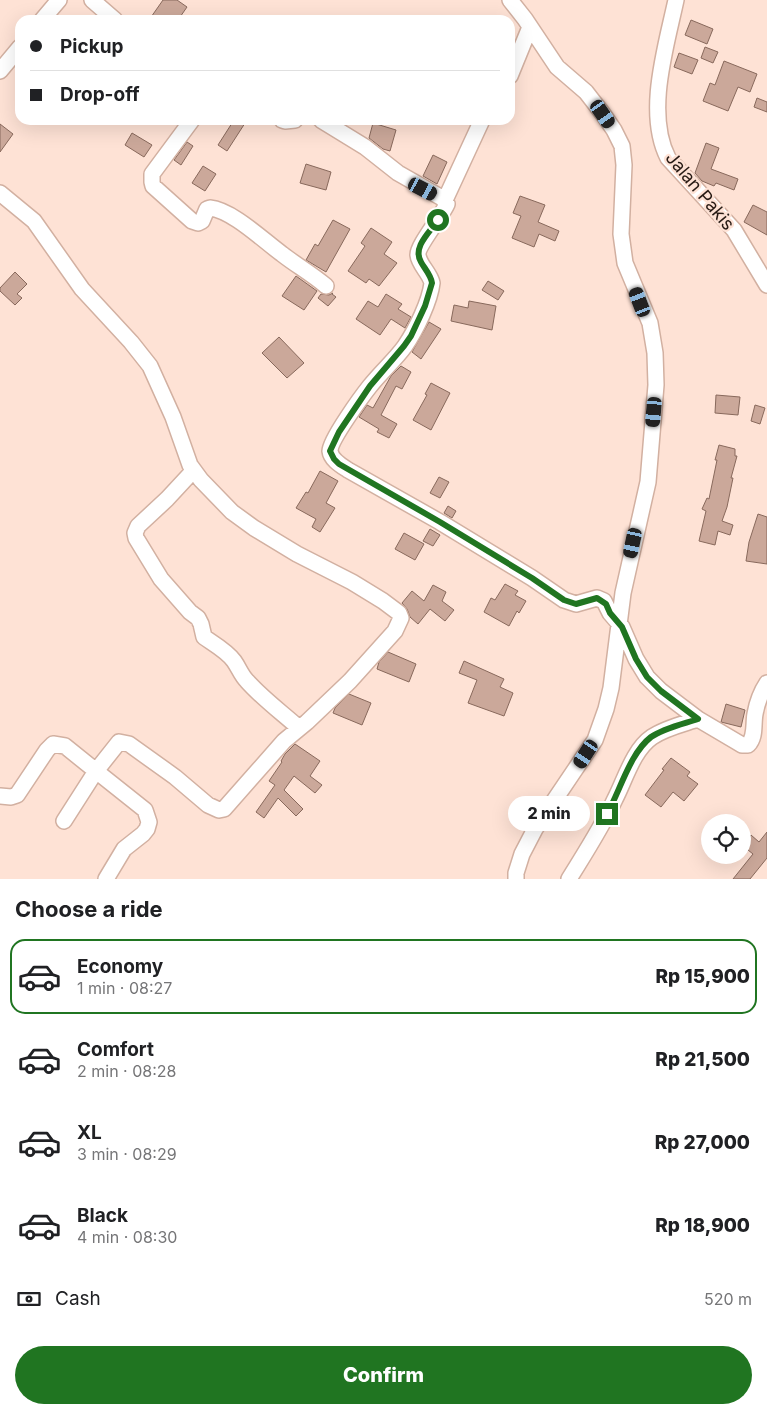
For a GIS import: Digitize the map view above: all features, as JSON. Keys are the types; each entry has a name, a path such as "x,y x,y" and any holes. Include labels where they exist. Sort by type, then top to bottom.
{"street":[{"path":"46,15 59,0"},
{"path":"92,0 109,15"},
{"path":"510,0 558,67 586,92 603,114 622,146 624,165 621,234 625,263 650,323 655,353 656,385 648,482 623,593 611,688 595,740 535,829 522,854 516,879"},
{"name":"Jalan Pakis","path":"676,0 657,104 662,143 668,158 734,230 767,285"},
{"path":"515,64 530,27"},
{"path":"0,71 15,53"},
{"path":"188,125 152,174 153,186 192,221 198,223 202,221 207,209 210,208 226,213 254,231 326,286"},
{"path":"329,125 365,147 398,173 445,200"},
{"path":"480,125 445,200 446,207 430,232 421,242 418,251 419,259 432,283 418,325 404,346 370,386 339,432 331,447 332,456 348,470 440,522 532,578 564,600 576,604 594,598 601,599 619,623 647,677 661,691 698,719 742,745 748,745 752,737 754,714 767,683"},
{"path":"0,193 34,221 82,289 131,342 150,366 173,417 190,465 232,512 297,554 352,582 383,601 400,615 395,632 350,682 284,741 224,809 220,810 208,805 145,755 124,742 119,742 96,771 64,821"},
{"path":"193,470 180,487 138,526 135,533 136,538 161,578 190,612 198,618 204,637 227,654 248,682 298,728"},
{"path":"569,879 615,800 627,770 651,737 698,719"},
{"path":"0,796 11,797 17,794 53,744 65,746 145,810 149,822 144,834 124,849 106,879"}],"building":[{"path":"163,0 177,0 187,7 181,15 152,15"},
{"path":"691,20 713,29 707,44 685,35"},
{"path":"705,47 718,52 713,63 701,58"},
{"path":"679,53 698,60 692,74 674,67"},
{"path":"724,61 757,74 750,92 738,87 728,111 703,101 710,83 715,85"},
{"path":"757,98 767,102 767,112 754,107"},
{"path":"0,124 13,134 0,152"},
{"path":"231,125 244,125 227,151 218,145"},
{"path":"372,125 396,130 390,151 383,149 369,138"},
{"path":"132,133 152,145 144,157 125,145"},
{"path":"187,142 193,146 181,165 174,160"},
{"path":"706,143 719,148 711,169 738,179 734,190 716,183 714,186 702,181 695,173"},
{"path":"433,155 447,162 437,184 423,176"},
{"path":"306,164 331,172 326,190 300,183"},
{"path":"203,166 216,174 205,191 192,183"},
{"path":"520,196 545,205 538,222 559,231 555,241 539,234 534,247 512,238 521,216 513,213"},
{"path":"753,205 767,212 767,235 744,222"},
{"path":"333,220 350,229 326,272 306,260 315,244 318,246"},
{"path":"371,228 392,242 384,254 397,263 379,286 369,279 366,283 348,271 365,246 361,243"},
{"path":"15,272 27,284 17,294 22,298 15,305 0,291 0,288"},
{"path":"296,276 317,291 304,310 282,296"},
{"path":"488,281 504,291 498,300 482,290"},
{"path":"333,293 336,297 328,306 318,298 321,294 329,295"},
{"path":"386,294 402,304 398,309 411,317 405,328 391,319 380,335 356,319 368,301 378,307"},
{"path":"469,301 496,306 492,330 451,321 454,305 468,308"},
{"path":"429,322 441,329 421,359 412,352"},
{"path":"279,337 304,363 287,378 262,353"},
{"path":"401,366 411,372 402,389 396,386 381,415 397,424 389,438 377,432 379,429 359,417 367,405 373,408 391,376"},
{"path":"431,383 450,393 431,430 413,420 427,395 425,394"},
{"path":"716,395 740,397 738,415 715,413"},
{"path":"755,405 765,408 760,424 751,421"},
{"path":"719,445 735,449 735,456 737,456 731,478 733,478 727,507 722,521 733,525 730,535 718,531 715,545 699,541 706,511 702,509 707,498 709,499"},
{"path":"320,471 338,481 326,503 335,508 320,532 312,527 316,519 296,508 306,492 308,493"},
{"path":"439,477 449,482 440,498 430,493"},
{"path":"448,506 456,511 452,518 444,513"},
{"path":"758,514 767,517 767,564 746,561 749,542"},
{"path":"430,529 440,535 433,546 423,541"},
{"path":"404,533 424,544 415,560 395,549"},
{"path":"505,584 518,591 515,595 526,601 519,613 517,611 509,626 484,612 491,598 495,600"},
{"path":"433,585 446,592 442,601 454,610 445,621 430,609 418,624 410,617 402,603 412,591 424,601"},
{"path":"388,652 416,664 409,682 377,669 379,662"},
{"path":"464,661 504,679 500,687 513,693 504,716 468,703 477,680 459,673"},
{"path":"349,694 371,703 362,725 333,713 335,708"},
{"path":"726,704 745,710 741,727 721,722"},
{"path":"295,744 320,761 310,776 322,785 315,793 294,776 284,790 303,809 296,816 278,798 264,818 256,812 275,785 269,781 285,754"},
{"path":"671,758 690,772 687,776 698,784 684,801 673,792 661,807 645,795"},
{"path":"767,832 767,858 750,879 733,879 745,864 751,864 753,854 751,852 751,835 759,842"}],"route":[{"path":"438,220 421,242 418,251 419,259 432,280 432,287 418,325 404,346 370,386 339,432 330,451 339,464 424,512 532,578 564,600 576,604 597,598 604,601 610,613 622,627 636,659 647,677 661,691 698,719 651,737 627,770 607,814"}]}
